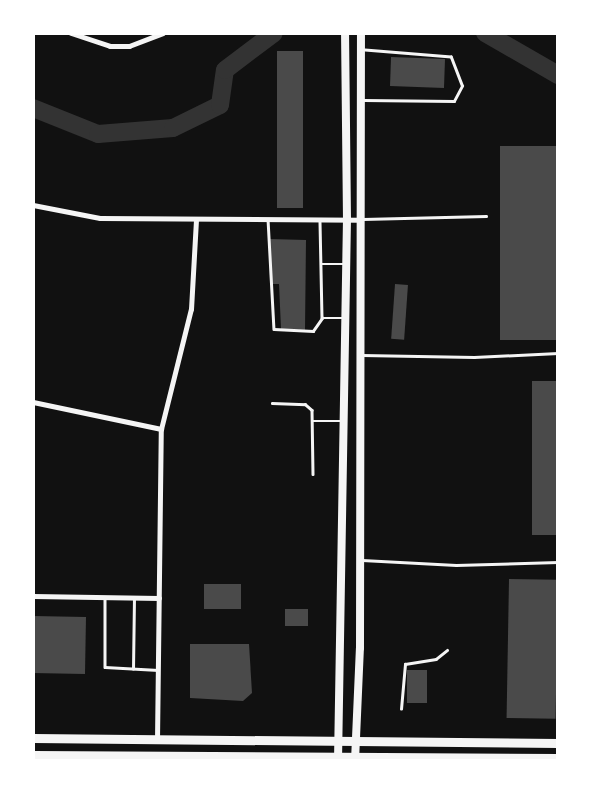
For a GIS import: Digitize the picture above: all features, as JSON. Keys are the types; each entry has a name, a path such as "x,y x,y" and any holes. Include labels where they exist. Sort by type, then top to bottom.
{"main road":[{"path":"338,760 347,220 345,33"},
{"path":"356,760 361,33"},
{"path":"33,738 558,743"},
{"path":"33,755 275,760 558,758"}],"street":[{"path":"71,33 110,46 129,46 163,33"},
{"path":"33,205 100,218 359,220"},
{"path":"156,740 160,429 191,309 196,219"},
{"path":"33,402 160,429"},
{"path":"33,596 159,598"}],"lane":[{"path":"360,49 451,57 461,86 454,101 360,100"},
{"path":"359,220 486,216"},
{"path":"268,219 274,329 313,331 322,318 320,218"},
{"path":"321,264 346,264"},
{"path":"322,318 345,318"},
{"path":"358,355 484,357 558,353"},
{"path":"272,403 305,404 313,421 313,474"},
{"path":"313,421 342,421"},
{"path":"359,559 456,565 558,562"},
{"path":"105,597 105,667 158,670"},
{"path":"133,669 134,598"},
{"path":"401,709 405,664 436,659 447,650"}],"building":[{"path":"277,51 303,51 303,208 277,208"},
{"path":"391,57 445,59 444,88 390,86"},
{"path":"500,146 558,146 558,340 500,340"},
{"path":"269,239 306,240 305,330 281,329 279,284 270,284"},
{"path":"395,284 408,285 404,340 391,339"},
{"path":"532,381 558,381 558,535 532,535"},
{"path":"509,579 558,580 556,719 507,718"},
{"path":"204,584 241,584 241,609 204,609"},
{"path":"285,609 308,609 308,626 285,626"},
{"path":"33,616 86,617 85,674 33,673"},
{"path":"190,644 249,644 252,693 243,701 190,698"},
{"path":"407,670 427,670 427,703 407,703"}],"waterway":[{"path":"33,108 98,134 173,128 220,105 225,70 274,33"},
{"path":"485,33 558,75"}]}
